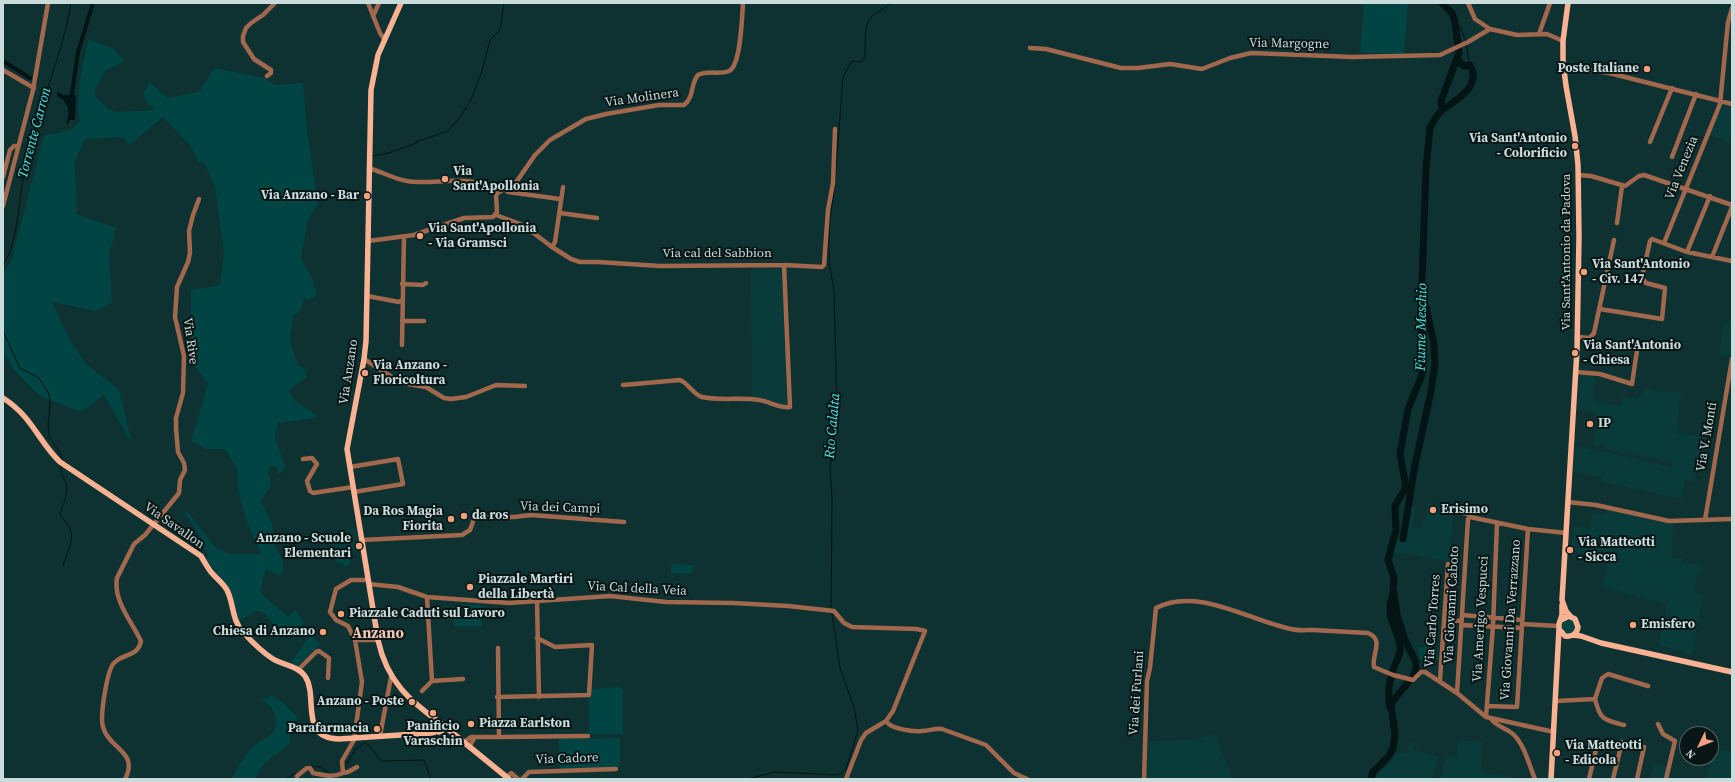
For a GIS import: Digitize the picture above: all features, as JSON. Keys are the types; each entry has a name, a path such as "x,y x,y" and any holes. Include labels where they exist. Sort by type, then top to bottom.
{"main road":[{"name":"Via Anzano","path":"402,3 384,39 376,61 371,90 367,296 364,359 348,441 353,489 378,640 383,659 391,677 404,693 432,716 439,727"},
{"name":"Via Sant'Antonio da Padova","path":"1561,620 1576,372 1579,176 1576,136 1566,86 1564,66 1563,41 1568,3"},
{"name":"Via Savallon","path":"3,398 16,407 49,450 62,463 201,556 208,569 227,591 236,624 272,658 298,670"},
{"path":"1559,651 1563,642 1577,632 1578,627 1577,621 1566,611 1562,601"},
{"path":"1551,779 1559,651 1559,628 1561,620 1566,616 1571,617"},
{"path":"1578,627 1585,635 1596,641"},
{"path":"1559,628 1562,634 1581,636 1596,641 1732,672"},
{"path":"298,670 306,677 312,719 317,730 327,737 354,738 427,734 439,727 464,742 508,778"}],"street":[{"path":"3,206 34,88 48,3"},
{"path":"267,76 271,70 254,59 243,42 243,36 246,28 263,15 275,3"},
{"path":"368,3 384,39"},
{"path":"373,16 379,3"},
{"name":"Via Molinera","path":"496,194 522,175 546,144 586,118 601,114 659,105 684,104 692,95 693,83 698,74 707,72 723,72 733,68 736,63 738,52 743,3"},
{"path":"1468,3 1475,19 1490,29 1517,35 1547,34 1563,41"},
{"path":"1539,34 1550,3"},
{"name":"Via Venezia","path":"1664,243 1721,100 1732,8"},
{"name":"Via Margogne","path":"1030,48 1046,49 1121,68 1138,68 1170,64 1202,69 1230,58 1250,53 1353,57 1440,56 1490,29"},
{"path":"1564,66 1609,73 1732,104"},
{"path":"3,70 34,88"},
{"path":"1650,142 1672,88"},
{"path":"1672,157 1696,94"},
{"path":"784,265 822,267 824,265 828,210 833,183 834,129"},
{"path":"3,177 10,150 14,146 18,146"},
{"path":"369,168 407,181 473,182 486,186 496,194 496,215"},
{"path":"1579,176 1591,176 1626,186 1639,176 1644,175 1710,196 1732,206 1712,257"},
{"path":"1617,223 1622,186"},
{"path":"368,241 404,237 464,218 487,218 496,215 523,226 552,247 555,242 564,187"},
{"path":"504,189 508,192 560,199 561,201"},
{"path":"1687,252 1710,196"},
{"name":"Via Rive","path":"125,779 128,773 129,762 121,750 107,737 102,722 110,669 118,659 131,655 140,646 141,641 124,611 118,597 116,584 131,549 179,493 180,480 185,470 184,464 178,452 176,428 176,418 183,393 184,356 175,317 177,287 188,262 190,253 189,231 199,199"},
{"path":"560,213 597,218"},
{"path":"402,345 404,237"},
{"path":"1577,337 1589,338 1593,335 1600,309 1614,240"},
{"path":"1600,309 1662,319 1665,288 1646,283 1642,277 1650,241 1655,240 1687,252 1732,261"},
{"name":"Via cal del Sabbion","path":"552,247 571,259 580,262 660,266 784,265 790,407 761,400 703,397 694,392 680,380 623,385"},
{"path":"402,284 423,285 426,283"},
{"path":"367,296 399,302 402,300"},
{"path":"402,321 424,321"},
{"path":"1576,372 1600,374 1632,384 1638,344"},
{"path":"364,359 401,383 426,387 444,398 451,399 466,396 496,385 524,386"},
{"name":"Via V. Monti","path":"1705,520 1732,359"},
{"path":"303,460 312,458 317,464 307,481 310,492 313,493 403,484 398,459 350,467"},
{"path":"1568,502 1596,504 1666,520 1731,519 1732,512"},
{"path":"1452,510 1468,514 1469,518 1528,529 1566,533"},
{"name":"Via dei Campi","path":"362,540 462,535 470,530 474,519 479,517 514,517 531,515 624,522"},
{"name":"Via Giovanni Caboto","path":"1457,693 1469,518"},
{"name":"Via Amerigo Vespucci","path":"1486,717 1493,626 1497,523"},
{"name":"Via Giovanni Da Verrazzano","path":"1487,706 1517,707 1528,529"},
{"name":"Via Carlo Torres","path":"1440,680 1448,564"},
{"name":"Via Cal della Veia","path":"355,640 348,626 333,617 330,608 336,589 350,580 398,587 427,597 509,603 577,597 610,596 666,602 788,606 831,611 844,623 852,627 923,630 893,711 886,721"},
{"path":"427,597 432,681"},
{"path":"537,601 539,696"},
{"name":"Via dei Furlani","path":"1144,779 1147,681 1150,668 1156,608 1166,604 1188,601 1220,607 1292,630 1368,633 1374,637 1377,642 1374,667 1411,679 1421,672 1425,672 1440,680"},
{"path":"1462,621 1493,618 1522,624 1559,628"},
{"path":"1444,620 1493,626 1522,624"},
{"path":"497,697 588,695 592,645 556,647 537,638"},
{"path":"343,773 342,761 354,738 362,682 355,640 378,640"},
{"path":"498,648 497,697 499,737"},
{"path":"298,670 316,652 319,651 329,658 328,678"},
{"path":"1624,724 1607,721 1603,719 1598,712 1595,699 1602,678 1608,674 1648,686"},
{"path":"380,736 391,677"},
{"path":"422,690 432,681 463,679"},
{"path":"1440,680 1486,717 1554,732"},
{"path":"1556,701 1595,699"},
{"path":"1491,719 1495,724 1509,731 1521,743 1535,779"},
{"path":"846,779 866,733 886,721 892,727 922,731 936,728 942,729 986,745 1014,773 1027,779"},
{"path":"1658,724 1664,734 1675,740 1666,779"},
{"path":"464,742 468,738 475,737 588,736"},
{"path":"469,747 475,737"},
{"path":"1589,779 1598,741"},
{"path":"1613,779 1622,742"},
{"path":"1637,779 1644,748"},
{"path":"297,776 310,768 314,773 335,777 357,767"},
{"name":"Via Cadore","path":"522,779 529,772 616,769"},
{"path":"508,778 511,773 518,779"}],"shaded area":[{"path":"1364,3 1408,3 1404,54 1360,53"},
{"path":"89,39 113,48 124,60 120,64 106,70 95,89 96,97 108,109 116,112 155,110 146,101 143,93 150,82 168,98 199,92 214,68 264,78 275,85 303,83 307,130 318,204 308,220 301,258 312,278 317,295 308,300 305,297 300,311 293,316 290,341 298,365 305,369 307,377 289,392 295,401 317,415 315,418 278,423 275,437 285,466 281,473 278,473 276,466 271,466 268,473 271,479 271,487 261,502 272,524 275,547 283,560 284,570 280,576 266,569 260,592 288,617 296,610 304,623 292,632 286,633 277,628 263,612 257,611 239,621 230,590 206,559 208,554 202,544 203,541 184,512 188,512 215,547 230,554 261,554 247,523 238,491 237,469 225,449 206,449 191,441 208,384 192,363 191,290 220,285 224,254 215,188 204,162 198,162 191,146 163,117 129,145 123,137 85,139 75,162 77,214 116,228 109,256 112,303 96,311 52,302 70,340 87,365 119,389 132,444 104,395 81,412 40,396 14,370 3,351 3,273 11,261 44,135 69,130 80,121 78,101 79,90"},
{"path":"58,92 63,95 76,95 75,120 70,120 68,124 66,123 68,119 68,107 61,98 57,96"},
{"path":"1725,105 1732,109 1732,143 1709,135 1721,106"},
{"path":"752,268 783,269 787,406 752,397"},
{"path":"1732,302 1732,356 1719,354 1724,324 1729,324"},
{"path":"1580,373 1589,373 1589,377 1596,377 1593,401 1621,406 1622,396 1638,399 1639,396 1642,396 1645,388 1659,392 1681,392 1677,433 1703,437 1695,482 1685,480 1682,499 1611,484 1602,481 1602,477 1573,472 1575,446 1672,467 1672,462 1605,449 1605,445 1598,444 1597,447 1594,446 1596,413 1577,409"},
{"path":"1428,503 1453,508 1450,562 1414,555 1392,553 1396,539 1405,541 1411,506 1416,507 1412,527 1420,529 1422,520 1425,520"},
{"path":"1607,508 1673,524 1672,558 1682,558 1682,563 1702,564 1701,572 1698,572 1694,592 1703,595 1692,655 1659,645 1661,630 1668,630 1671,616 1665,614 1667,604 1601,587 1608,561 1607,559 1572,551 1573,526 1589,528 1593,513 1605,515"},
{"path":"356,528 359,552 338,553 329,548 327,533"},
{"path":"338,554 351,560 348,567 335,561"},
{"path":"671,564 693,565 692,574 671,573"},
{"path":"481,604 482,626 454,626 453,605"},
{"path":"1566,619 1572,619 1576,623 1575,631 1569,634 1562,631 1561,624"},
{"path":"310,635 320,644 297,667 290,664"},
{"path":"1418,647 1438,648 1437,661 1420,660"},
{"path":"620,687 623,690 623,734 589,734 589,697 592,697 592,689"},
{"path":"273,696 286,705 298,718 292,724 290,729 290,743 263,767 255,779 231,779 249,751 256,744 270,735 275,728 275,716 272,709 261,701"},
{"path":"1214,734 1233,779 1145,779 1146,741 1191,740"},
{"path":"620,738 620,767 560,769 559,739"},
{"path":"1458,740 1482,742 1481,772 1522,779 1440,779 1447,756 1457,758"},
{"path":"1409,742 1414,743 1413,749 1438,757 1432,779 1375,779 1398,752 1409,753"},
{"path":"1719,749 1732,752 1732,779 1706,779 1709,766 1719,766"},
{"path":"1653,764 1668,766 1665,779 1650,779"}],"waterway":[{"name":"Torrente Carron","path":"3,264 14,238 26,162 38,116 60,49 71,3"},
{"path":"71,100 78,52 93,3"},
{"path":"416,142 448,131 470,102 482,71 490,40 500,30 504,3"},
{"name":"Rio Calalta","path":"835,182 843,77 852,61 860,62 865,56 866,29 869,20 872,16 890,3"},
{"name":"Fiume Meschio","path":"1371,779 1373,772 1389,756 1393,748 1395,735 1391,704 1412,678 1416,670 1416,662 1405,640 1397,615 1393,587 1394,578 1388,560 1396,530 1395,506 1406,487 1400,454 1408,409 1422,375 1421,310 1426,168 1430,128 1442,110 1441,101 1459,53 1455,22 1452,13 1442,3"},
{"path":"1456,23 1459,25 1466,41"},
{"path":"1466,44 1470,65"},
{"path":"1442,110 1466,92 1473,80 1473,73 1470,65 1464,66 1457,60"},
{"path":"3,61 30,78"},
{"path":"373,156 388,153 417,143"},
{"name":"Rio Calalta","path":"831,608 832,498 830,470 837,409 834,290 829,262 829,239 830,217 835,185"},
{"path":"1403,539 1415,465 1431,391 1435,363 1434,344 1426,307 1423,302"},
{"path":"3,331 20,368 39,378 49,394 49,436 61,455 61,460"},
{"path":"61,465 61,473 66,483 67,490 60,514 71,531 70,546 63,566"},
{"path":"1390,707 1390,680 1400,650 1399,639 1390,610 1393,594"},
{"name":"Rio Calalta","path":"748,779 775,772 838,775 846,769 858,730 854,707 840,668 832,614"},
{"path":"345,767 355,750 364,743 370,746 382,761 424,760 431,779"},
{"path":"306,766 321,767 330,774"},
{"path":"285,779 297,773"}],"place":[{"name":"Poste Italiane","path":"1647,69"},
{"name":"Via Sant'Antonio - Colorificio","path":"1575,146"},
{"name":"Via Sant'Apollonia","path":"445,179"},
{"name":"Via Anzano - Bar","path":"367,196"},
{"name":"Via Sant'Apollonia - Via Gramsci","path":"420,236"},
{"name":"Via Sant'Antonio - Civ. 147","path":"1584,272"},
{"name":"Via Sant'Antonio - Chiesa","path":"1575,353"},
{"name":"Via Anzano - Floricoltura","path":"365,373"},
{"name":"IP","path":"1590,424"},
{"name":"Erisimo","path":"1433,510"},
{"name":"da ros","path":"464,516"},
{"name":"Da Ros Magia Fiorita","path":"451,519"},
{"name":"Anzano - Scuole Elementari","path":"359,546"},
{"name":"Via Matteotti - Sicca","path":"1570,550"},
{"name":"Piazzale Martiri della Libertà","path":"470,587"},
{"name":"Piazzale Caduti sul Lavoro","path":"341,614"},
{"name":"Emisfero","path":"1633,625"},
{"name":"Chiesa di Anzano","path":"323,632"},
{"name":"Anzano - Poste","path":"412,702"},
{"name":"Panificio Varaschin","path":"433,713"},
{"name":"Piazza Earlston","path":"471,724"},
{"name":"Parafarmacia","path":"377,729"},
{"name":"Via Matteotti - Edicola","path":"1557,753"}],"district":[{"name":"Anzano","path":"378,634"}]}
